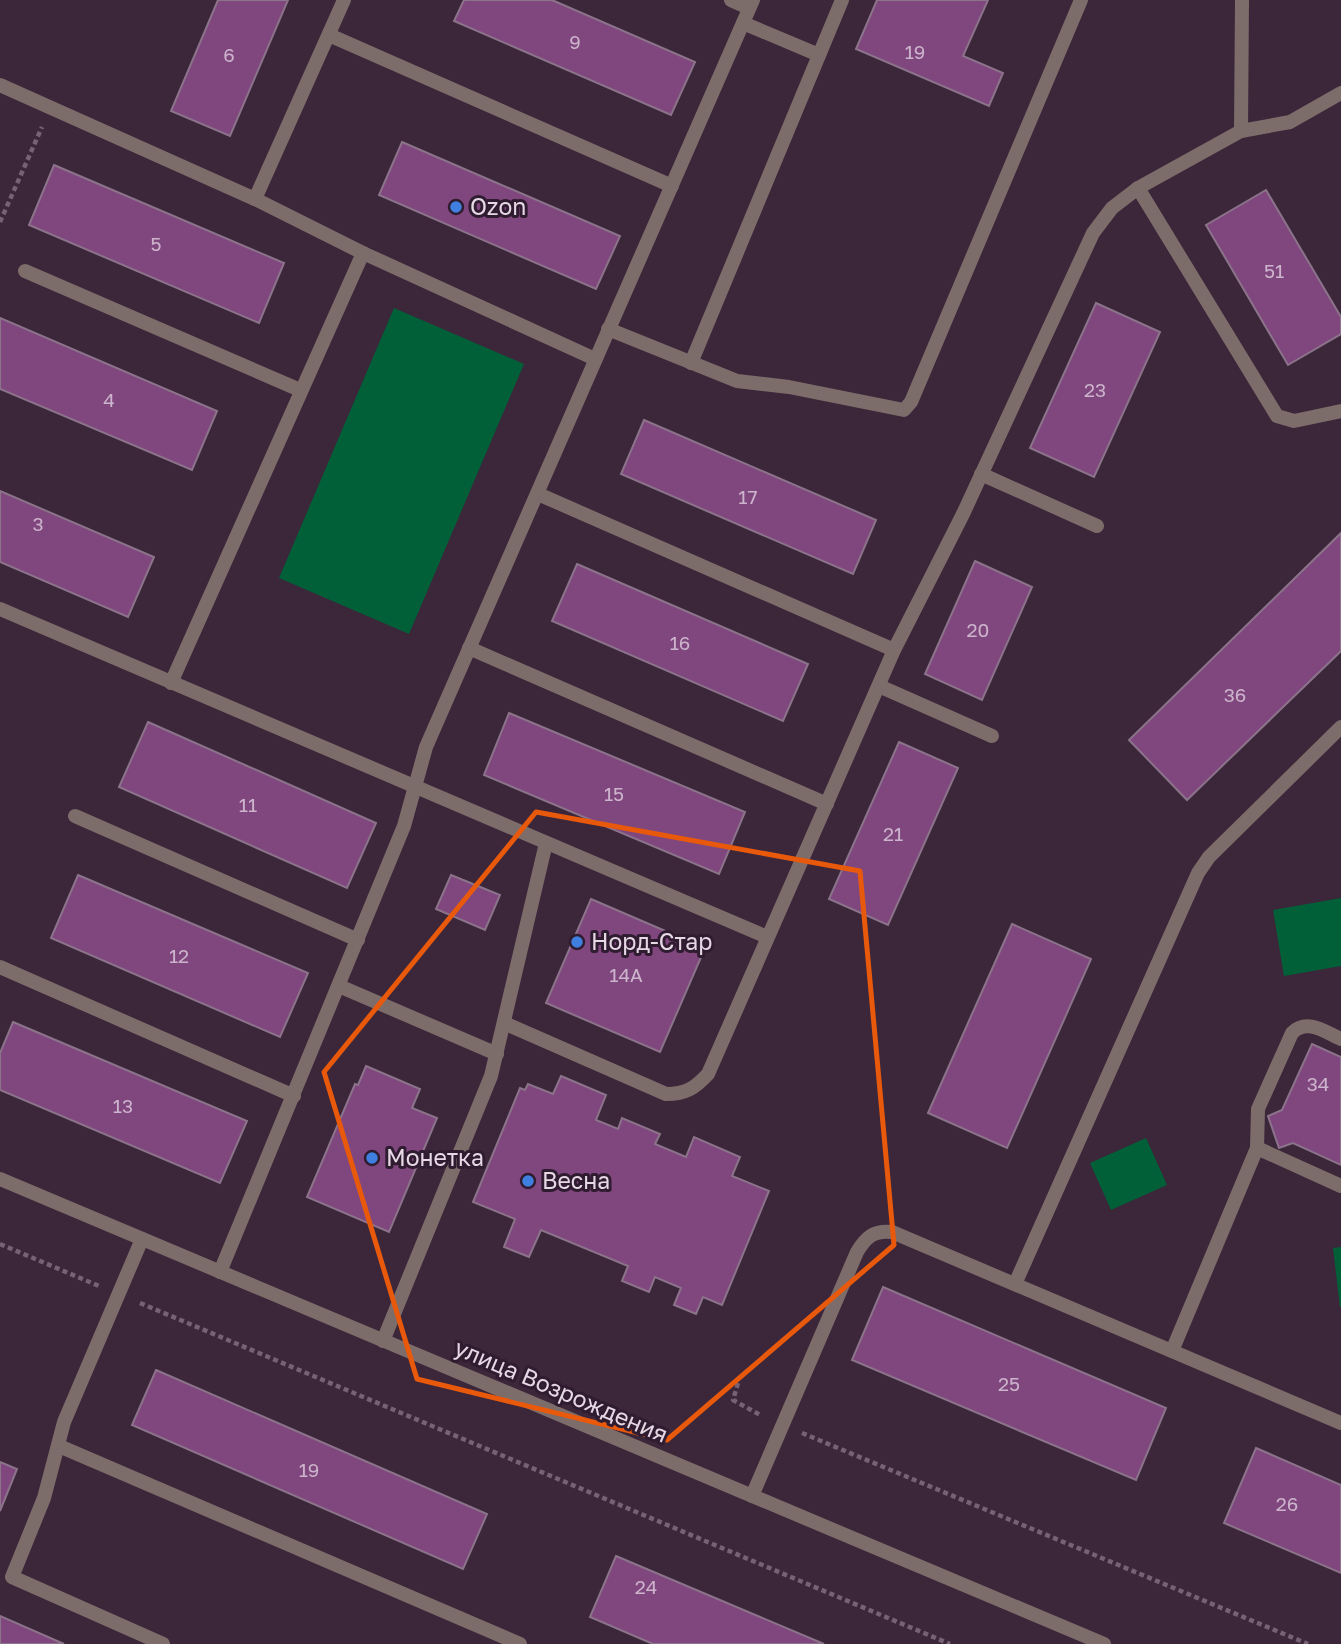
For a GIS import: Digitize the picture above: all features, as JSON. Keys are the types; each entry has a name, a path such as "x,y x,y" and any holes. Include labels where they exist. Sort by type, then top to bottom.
{"street":[{"path":"255,198 344,0"},
{"path":"220,1272 404,826 426,747 751,4 731,0"},
{"path":"691,363 842,0"},
{"path":"608,330 750,384 789,387 904,410 911,402 1081,0"},
{"path":"1241,0 1241,131"},
{"path":"743,23 819,55"},
{"path":"329,34 672,186"},
{"path":"0,85 255,198 363,253 595,359"},
{"path":"504,1023 666,1094 681,1094 695,1088 708,1074 894,650 981,474 1093,233 1112,208 1138,188 1241,131 1290,122 1341,93"},
{"path":"1138,188 1277,416 1294,421 1341,411"},
{"path":"171,682 363,253"},
{"path":"25,271 300,390"},
{"path":"981,474 1097,526"},
{"path":"537,494 894,650"},
{"path":"0,610 767,937"},
{"path":"469,648 827,804"},
{"path":"879,686 992,736"},
{"path":"1015,1284 1198,873 1209,857 1341,727"},
{"path":"75,816 358,940"},
{"path":"383,1340 486,1088 497,1054 546,843"},
{"path":"0,967 294,1096"},
{"path":"339,986 497,1054"},
{"path":"1172,1351 1257,1148 1258,1109 1292,1033 1298,1027 1311,1025 1341,1039"},
{"path":"1257,1148 1341,1186"},
{"name":"улица Возрождения","path":"0,1179 1104,1644"},
{"path":"752,1496 857,1252 865,1239 878,1230 892,1232 1341,1423"},
{"path":"142,1239 64,1422 44,1498 6,1574 163,1644"},
{"path":"59,1446 520,1644"}],"path":[{"path":"0,222 51,108"},
{"path":"0,1244 950,1644"},
{"path":"738,1383 733,1400 747,1410 1308,1644"}],"highlighted area":[{"path":"536,812 860,871 894,1245 667,1440 417,1379 324,1072"}],"green space":[{"path":"394,308 524,364 409,634 279,578"},
{"path":"1341,898 1341,966 1284,976 1273,910"},
{"path":"1146,1138 1167,1185 1111,1210 1090,1163"},
{"path":"1341,1247 1341,1307 1340,1307 1333,1248"}],"building":[{"path":"218,0 288,0 230,136 171,111"},
{"path":"464,0 552,0 695,62 671,115 454,21"},
{"path":"877,0 988,0 963,56 1003,73 989,106 856,49"},
{"path":"402,142 620,236 596,289 379,195"},
{"path":"54,165 284,263 259,323 29,225"},
{"path":"1266,190 1341,317 1341,334 1288,365 1206,225"},
{"path":"1096,303 1160,332 1094,477 1030,448"},
{"path":"0,318 217,411 192,470 0,389"},
{"path":"644,420 876,520 853,574 621,474"},
{"path":"0,491 154,557 128,617 0,562"},
{"path":"1341,533 1341,651 1187,800 1129,740"},
{"path":"975,561 1032,587 982,700 925,674"},
{"path":"577,564 808,664 783,721 552,621"},
{"path":"509,713 745,812 719,874 484,775"},
{"path":"148,722 376,823 347,888 119,787"},
{"path":"899,742 958,768 888,925 829,899"},
{"path":"78,875 308,973 280,1037 51,938"},
{"path":"451,875 500,895 485,930 436,909"},
{"path":"591,899 705,948 660,1052 546,1003"},
{"path":"1012,924 1091,959 1007,1148 928,1113"},
{"path":"13,1022 247,1121 220,1183 0,1090 0,1053"},
{"path":"1312,1044 1341,1057 1341,1165 1293,1143 1279,1148 1268,1116 1282,1110"},
{"name":"Монетка","path":"366,1066 420,1089 412,1108 437,1118 389,1232 307,1197 355,1084 358,1085"},
{"path":"561,1076 606,1095 596,1120 618,1129 622,1118 660,1134 655,1144 686,1157 694,1137 740,1157 732,1176 769,1191 722,1305 703,1297 696,1314 674,1305 681,1288 655,1277 649,1292 622,1281 628,1266 541,1230 529,1257 504,1247 515,1219 473,1202 520,1088 525,1090 528,1084 553,1094"},
{"path":"883,1287 1166,1408 1136,1480 852,1360"},
{"path":"156,1370 487,1514 463,1569 132,1425"},
{"path":"1256,1448 1341,1485 1341,1573 1224,1523"},
{"path":"0,1462 17,1469 0,1511"},
{"path":"616,1556 824,1644 653,1644 590,1617"},
{"path":"0,1616 64,1644 0,1644"}],"place":[{"name":"Ozon","path":"456,207"},
{"name":"Норд-Стар","path":"577,942"},
{"name":"Монетка","path":"372,1158"},
{"name":"Весна","path":"528,1181"}]}
